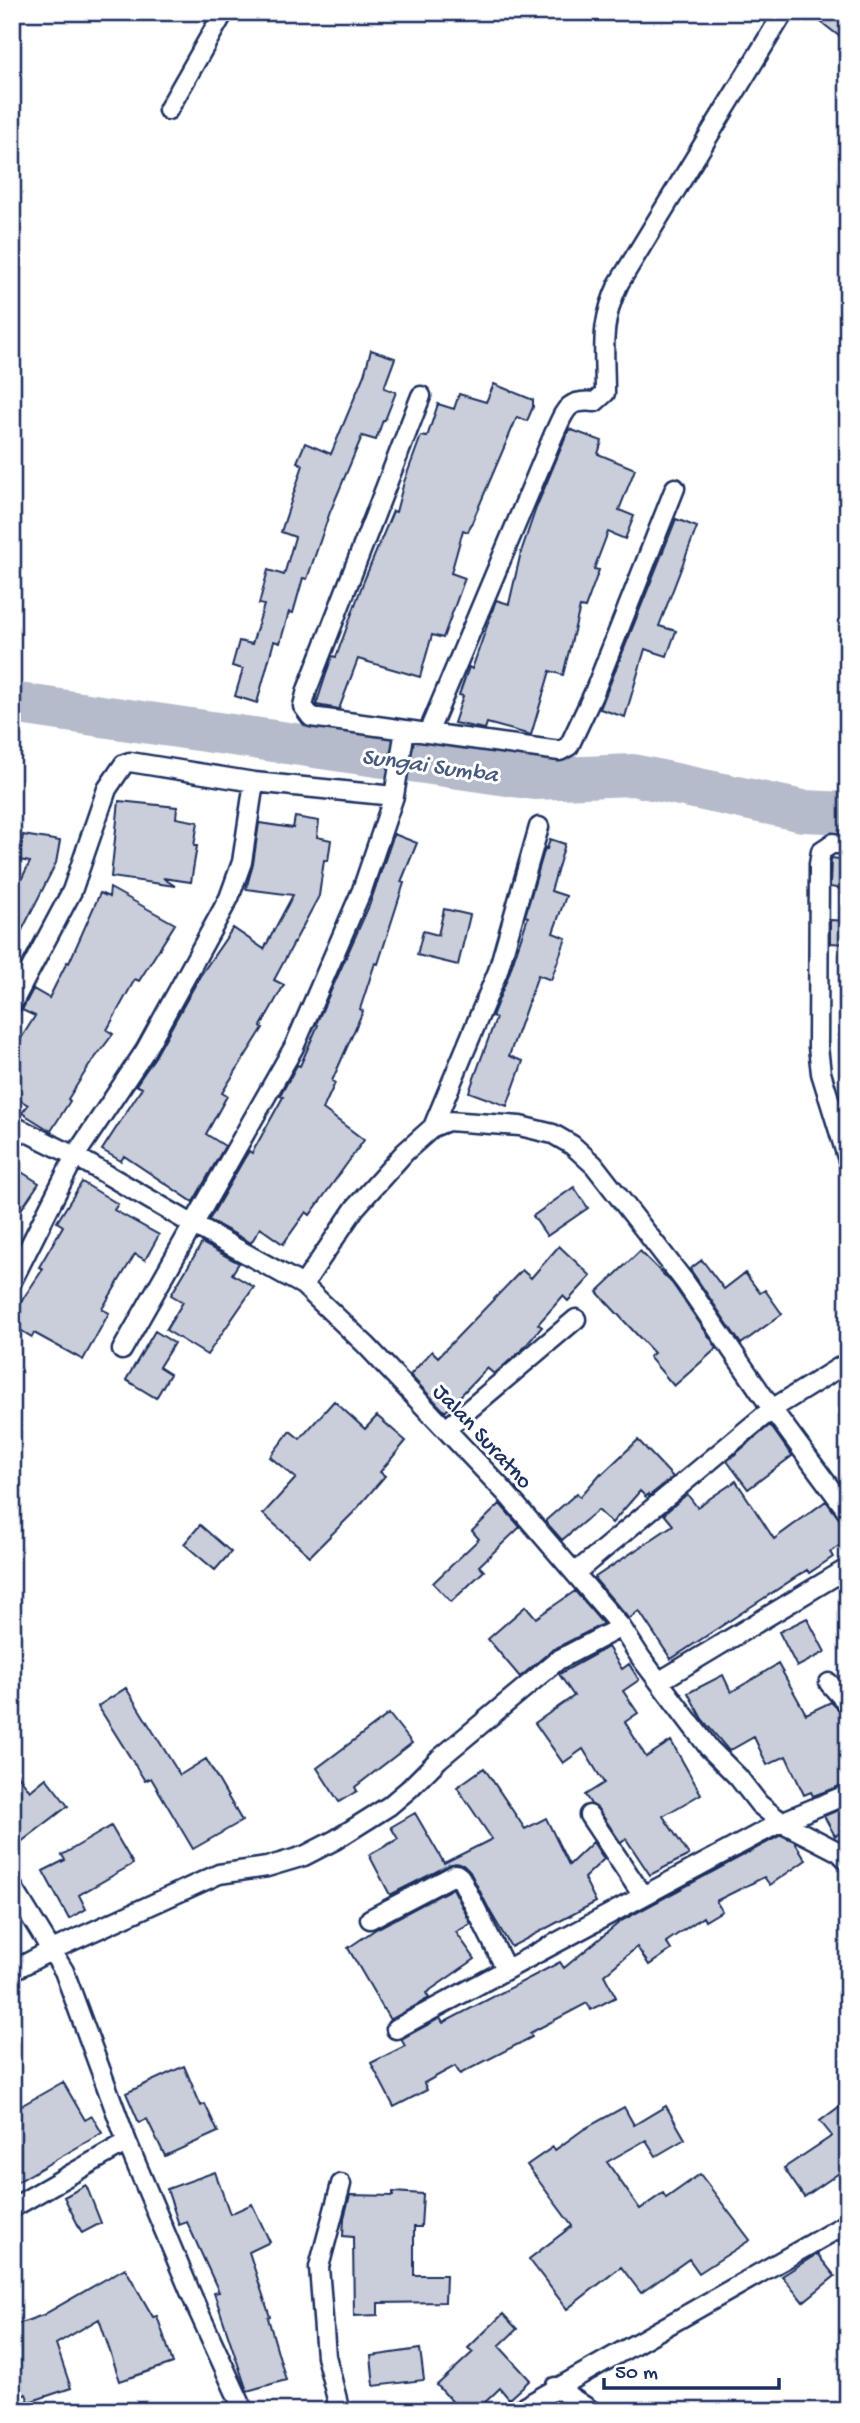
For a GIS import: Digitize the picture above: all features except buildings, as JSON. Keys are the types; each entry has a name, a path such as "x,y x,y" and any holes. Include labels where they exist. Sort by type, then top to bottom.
{"street":[{"path":"168,110 224,12"},
{"path":"428,733 548,447 568,406 579,400 595,402 605,393 604,328 608,306 619,283 783,12"},
{"path":"421,396 307,690 303,706 312,717 404,735 428,733 560,751 569,746 593,695 675,488"},
{"path":"122,1350 295,1047 362,890 396,789 404,735"},
{"path":"12,1004 72,891 107,789 124,764 130,762 254,782 396,789"},
{"path":"12,1281 75,1156 145,1051 229,898 242,862 254,782"},
{"path":"433,1127 498,971 539,827"},
{"path":"848,846 833,843 821,850 818,1047 821,1073 848,1160"},
{"path":"303,1285 355,1208 405,1152 433,1127 448,1121 520,1126 553,1134 572,1144 594,1165 685,1282 772,1409 848,1512"},
{"name":"Jalan Suratno","path":"12,1125 75,1156 303,1285 332,1310 446,1429 575,1573 621,1627 709,1748 738,1777 759,1804 781,1822 839,1852 848,1861"},
{"path":"446,1429 576,1319"},
{"path":"575,1573 772,1409 848,1362"},
{"path":"660,1681 848,1568"},
{"path":"12,1971 219,1874 267,1867 304,1856 335,1840 409,1790 439,1759 558,1660 621,1627"},
{"path":"829,1683 848,1704"},
{"path":"396,2029 781,1822 848,1794"},
{"path":"589,1815 643,1896"},
{"path":"370,1919 456,1874 460,1877 506,1969"},
{"path":"12,1885 64,1972 128,2141 197,2308 244,2411"},
{"path":"12,2208 128,2141"},
{"path":"341,2184 319,2267 326,2356 341,2411"},
{"path":"517,2411 555,2387 848,2223"},
{"path":"555,2387 592,2411"}],"waterway":[{"name":"Sungai Sumba","path":"12,703 535,779 633,775 803,811 848,813"}]}
